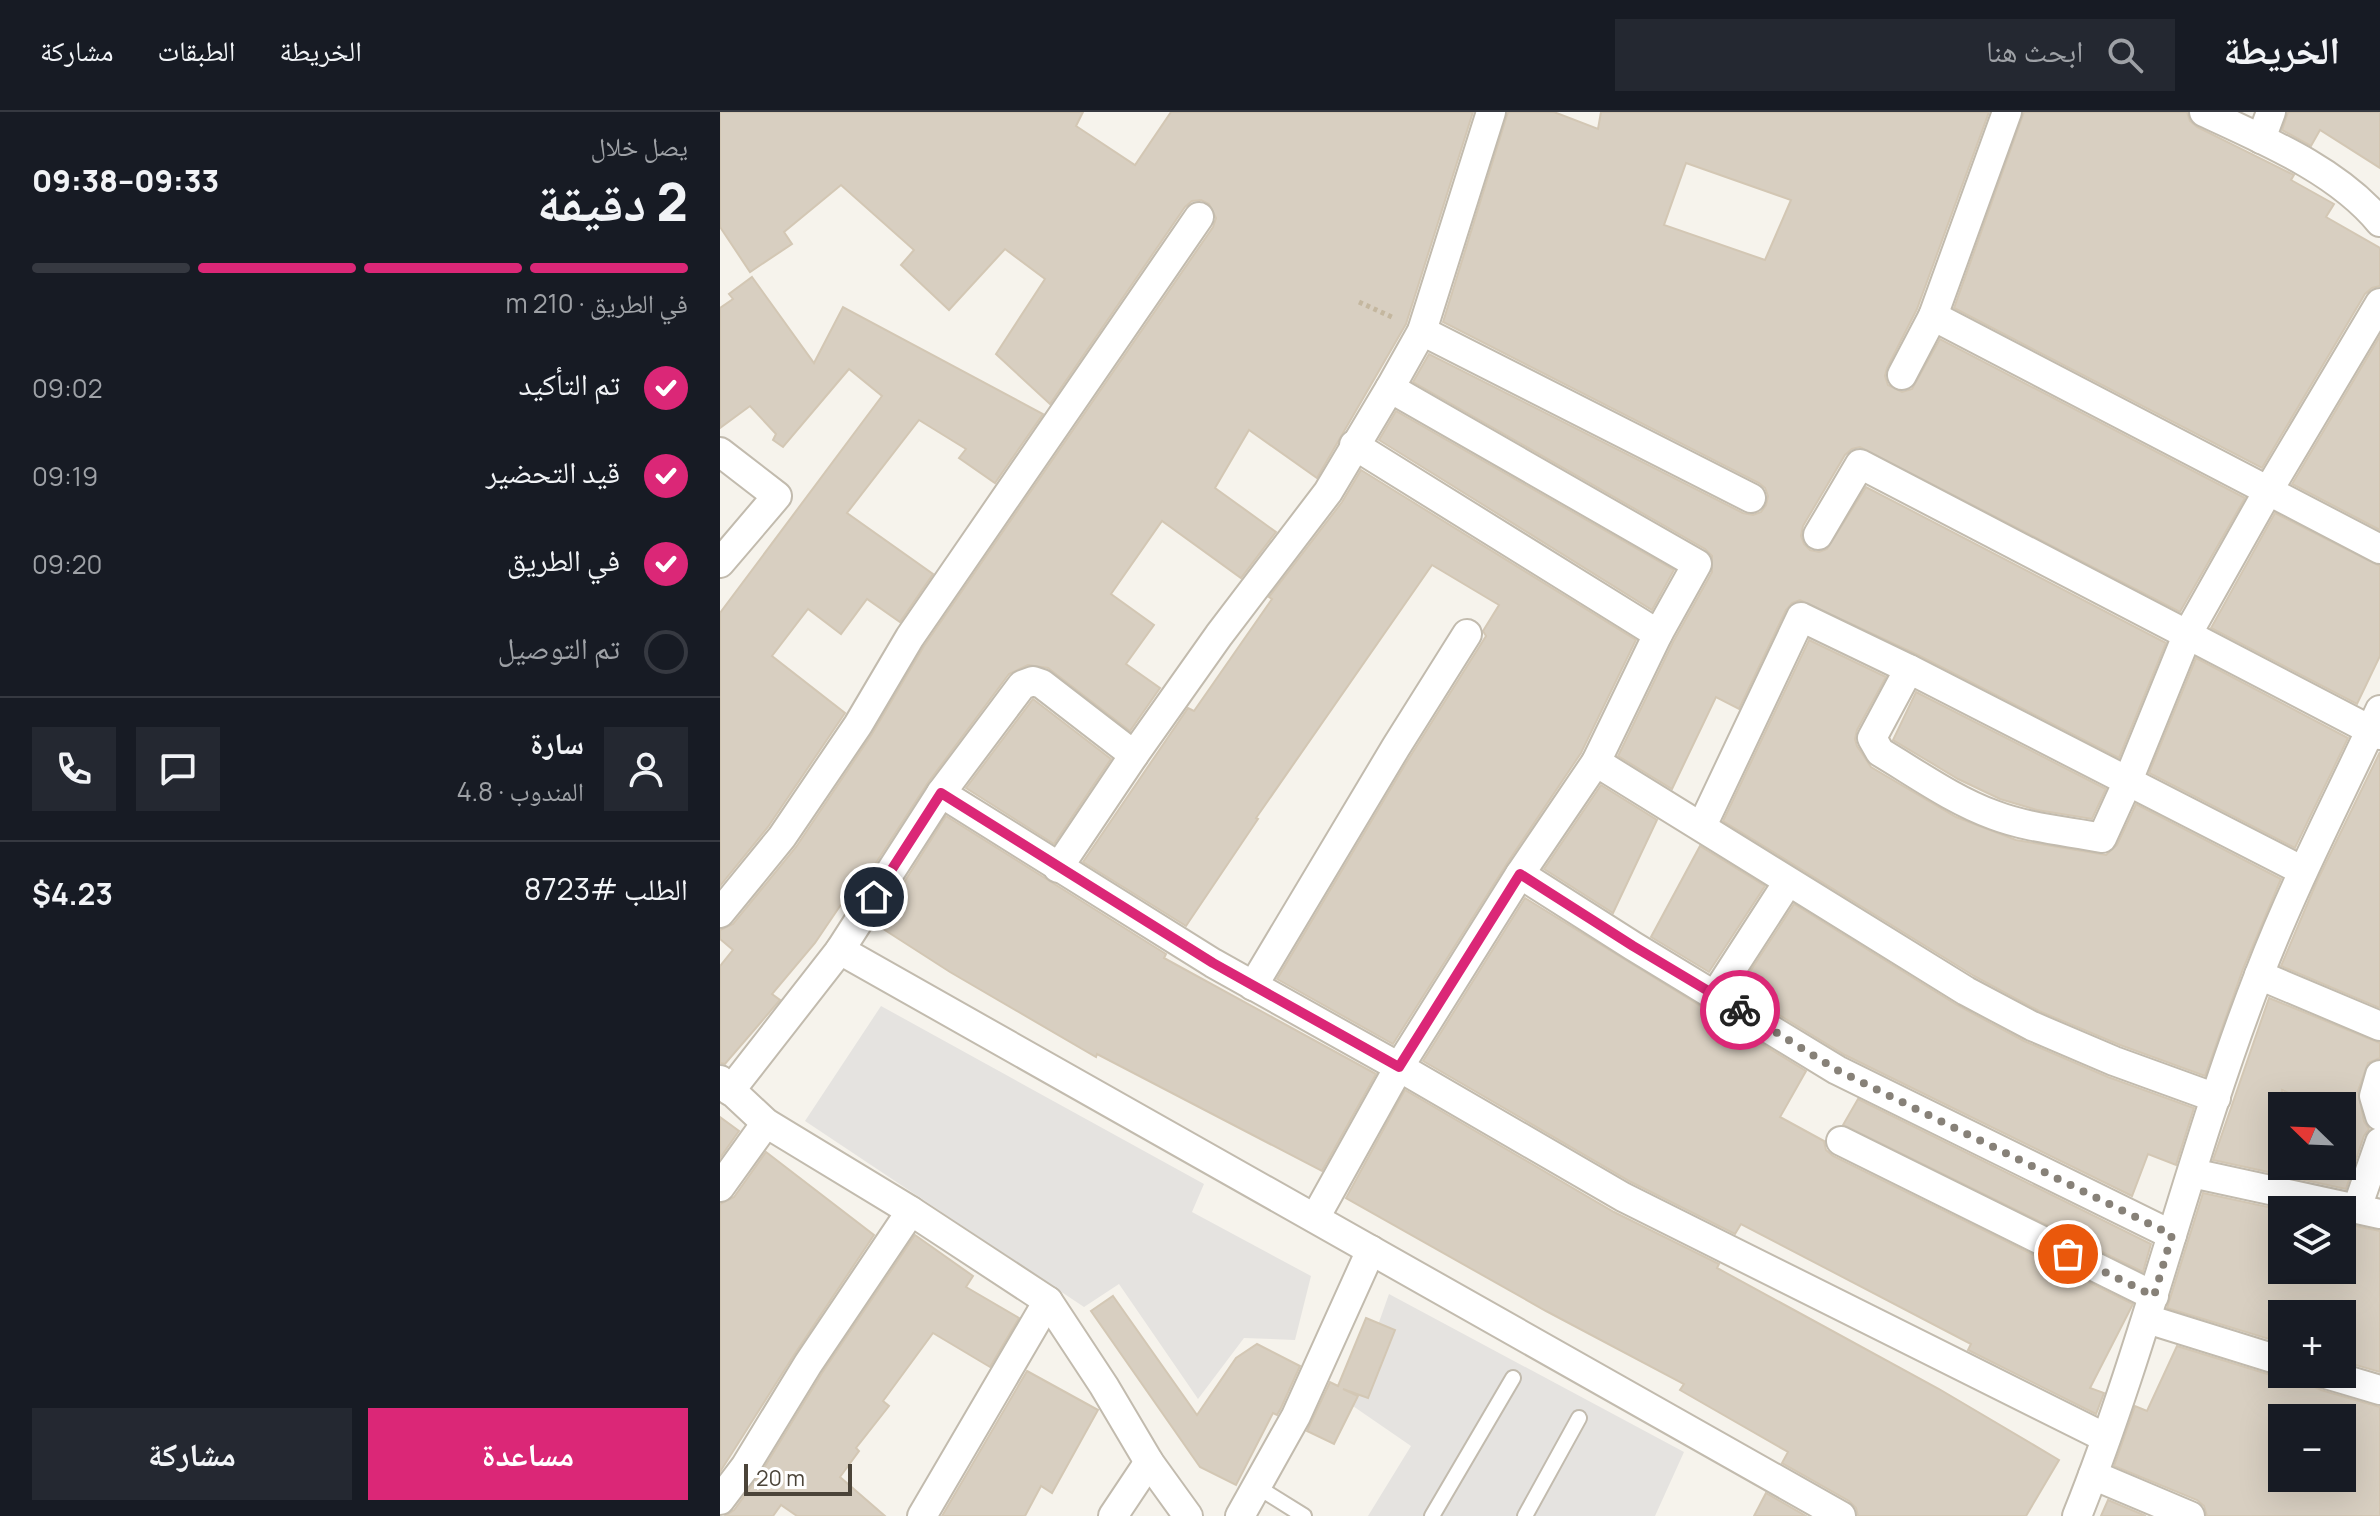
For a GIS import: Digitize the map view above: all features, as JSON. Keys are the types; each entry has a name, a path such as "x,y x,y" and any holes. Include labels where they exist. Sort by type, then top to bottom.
{"street":[{"path":"1058,868 1219,635 1328,492 1390,388 1422,331 1491,112"},
{"path":"1902,375 1933,316 2007,112"},
{"path":"2204,112 2313,168 2365,204 2380,222"},
{"path":"2261,139 2271,112"},
{"path":"720,913 782,837 858,725 910,637 1199,217"},
{"path":"1909,669 1872,738 1880,752 1967,804 2030,826 2102,838 2188,633 2380,303"},
{"path":"1933,316 2380,549"},
{"path":"1422,331 1751,498"},
{"path":"1315,1218 1399,1067 1520,874 1596,762 1658,634 1697,564 1390,388"},
{"path":"1354,445 1658,634"},
{"path":"720,452 777,496 720,563"},
{"path":"1818,535 1860,464 2188,633 2377,725 2303,871 2259,975 2106,1438 2077,1516"},
{"path":"1702,826 1801,617 2303,871"},
{"path":"1253,986 1467,634"},
{"path":"1134,755 1042,684 1033,681 1018,689 941,793 840,950 725,1086 766,1123 911,1211 1048,1301 1149,1462 1188,1516"},
{"path":"1596,762 1919,965 2032,1026 2114,1061 2216,1098"},
{"path":"941,793 1253,986 1623,1197 2106,1438"},
{"path":"1520,874 1837,1070 2172,1235"},
{"path":"1715,995 1788,882"},
{"path":"840,950 1841,1516"},
{"path":"2259,975 2380,1026"},
{"path":"2380,1075 2374,1096 2380,1116"},
{"path":"720,1187 766,1123"},
{"path":"1841,1141 2150,1307 2268,1355"},
{"path":"2192,1173 2369,1211 2380,1142"},
{"path":"720,1500 745,1467 808,1364 911,1211"},
{"path":"1240,1516 1296,1416 1371,1250"},
{"path":"922,1516 1048,1301"},
{"path":"2356,1383 2380,1390"},
{"path":"1113,1516 1149,1462"},
{"path":"2093,1475 2190,1516"}],"lane":[{"path":"1432,1516 1513,1378"},
{"path":"1525,1516 1579,1418"},
{"path":"1256,1486 1304,1516"}],"shaded area":[{"path":"881,1006 1204,1184 1192,1212 1311,1276 1295,1340 1244,1338 1198,1399 1119,1284 1084,1307 805,1121"},
{"path":"1389,1294 1684,1452 1655,1516 1368,1516 1411,1446 1350,1404"}],"building":[{"path":"720,112 1083,112 1076,126 1135,165 1171,112 1473,112 1406,324 1317,478 1249,430 1215,488 1276,532 1241,578 1162,521 1111,594 1154,625 1126,664 1160,688 1130,731 1048,668 1028,665 1009,674 927,784 848,906 842,903 815,943 772,994 780,1000 725,1064 720,1063 720,966 733,950 720,939 720,930 733,924 796,847 872,734 924,646 1213,227 1216,218 1209,204 1201,200 1192,201 1185,207 1050,404 996,354 1045,279 1005,249 949,310 901,265 914,250 841,185 784,232 792,244 750,272 720,227"},
{"path":"1508,112 1554,112 1598,129 1601,112 1989,112 1917,309 1887,368 1885,376 1888,385 1902,392 1912,389 1940,339 2245,498 2180,612 1860,447 1852,449 1845,455 1803,526 1801,536 1810,550 1819,552 1827,549 1866,487 2166,643 2119,758 1916,654 1800,600 1786,610 1739,709 1716,697 1672,789 1618,756 1673,642 1712,572 1712,556 1705,549 1413,382 1429,354 1743,513 1753,515 1761,512 1768,496 1765,488 1443,322","holes":["1686,163 1791,200 1765,260 1664,225"]},
{"path":"2024,112 2187,112 2190,121 2197,127 2294,175 2291,180 2334,204 2326,217 2380,248 2380,286 2365,294 2262,468 1954,308"},
{"path":"2288,112 2380,112 2380,168 2320,130 2311,146 2282,130"},
{"path":"752,277 814,363 843,307 1043,414 995,483 959,458 966,449 919,420 847,513 933,574 900,622 867,599 841,634 808,609 772,656 845,713 768,827 720,886 720,613 882,396 849,369 783,447 773,440 776,434 750,406 720,428 720,308 733,299 729,294"},
{"path":"2380,336 2380,530 2292,484"},
{"path":"1396,411 1674,570 1652,610 1379,440"},
{"path":"1361,470 1636,640 1581,753 1393,1044 1277,979 1486,636 1483,631 1499,605 1432,565 1256,818 1186,926 1083,862 1188,708 1194,711 1272,599 1269,597 1342,502"},
{"path":"2275,513 2380,566 2380,656 2357,704 2211,628"},
{"path":"1809,640 1886,677 1857,730 1857,746 1871,767 1956,817 2016,840 2106,855 2117,845 2136,804 2281,879 2243,969 2205,1076 2039,1011 1974,976 1723,821"},
{"path":"2196,658 2348,738 2295,848 2149,773"},
{"path":"1916,692 2106,789 2092,819 2037,810 2000,799 1958,779 1893,740"},
{"path":"1033,699 1111,759 1054,844 966,788"},
{"path":"2380,752 2380,1008 2281,966 2317,881"},
{"path":"1601,785 1657,820 1613,913 1544,869"},
{"path":"946,816 1166,954 1164,958 1376,1074 1322,1171 1097,1054 1096,1057 950,972 877,925"},
{"path":"1700,846 1765,886 1709,972 1651,937"},
{"path":"1525,898 1806,1071 1780,1117 1824,1141 1826,1150 1833,1156 2133,1304 2090,1388 2104,1393 2096,1414 1968,1350 1971,1344 1741,1224 1735,1234 1631,1182 1423,1061"},
{"path":"1794,904 1957,1005 2024,1041 2108,1077 2194,1108 2176,1165 2148,1154 2132,1196 1845,1055 1738,990"},
{"path":"2269,998 2380,1043 2380,1058 2368,1063 2358,1091 2364,1121 2369,1129 2356,1160 2356,1092 2268,1092 2268,1172 2213,1160"},
{"path":"1405,1090 1614,1212 1719,1264 1717,1268 1939,1389 2059,1460 2026,1516 1858,1516 1856,1508 1849,1501 1782,1463 1788,1452 1680,1390 1684,1384 1546,1311 1346,1198"},
{"path":"1858,1099 2151,1244 2143,1272 1843,1125"},
{"path":"720,1117 739,1131 720,1158"},
{"path":"766,1152 874,1235 720,1472 720,1204 734,1197"},
{"path":"2305,1180 2349,1180 2346,1189"},
{"path":"2203,1193 2268,1207 2268,1284 2356,1284 2356,1226 2380,1231 2380,1372 2356,1365 2356,1300 2268,1300 2268,1339 2167,1308"},
{"path":"915,1235 973,1276 966,1287 1019,1318 990,1367 933,1333 883,1401 889,1406 856,1448 859,1451 840,1477 885,1516 797,1516 781,1505 773,1516 725,1516 734,1510 759,1476 822,1373"},
{"path":"1113,1296 1197,1415 1236,1358 1257,1344 1300,1366 1281,1408 1277,1415 1273,1413 1236,1485 1200,1467 1091,1311"},
{"path":"1366,1318 1395,1330 1368,1398 1343,1389 1358,1396 1334,1444 1307,1431 1330,1382 1338,1386"},
{"path":"2177,1346 2268,1374 2268,1388 2317,1388 2380,1407 2380,1516 2207,1516 2204,1506 2197,1500 2114,1466 2135,1406 2147,1411"},
{"path":"1027,1371 1098,1410 1052,1493 1041,1486 1025,1516 942,1516"},
{"path":"1766,1493 1806,1516 1754,1516"},
{"path":"2108,1500 2146,1516 2101,1516"}],"way so far":[{"path":"1740,1010 1837,1070 2172,1235 2154,1296 2068,1254"}],"route":[{"path":"874,897 941,793 1213,963 1399,1067 1520,874 1740,1010"}]}
